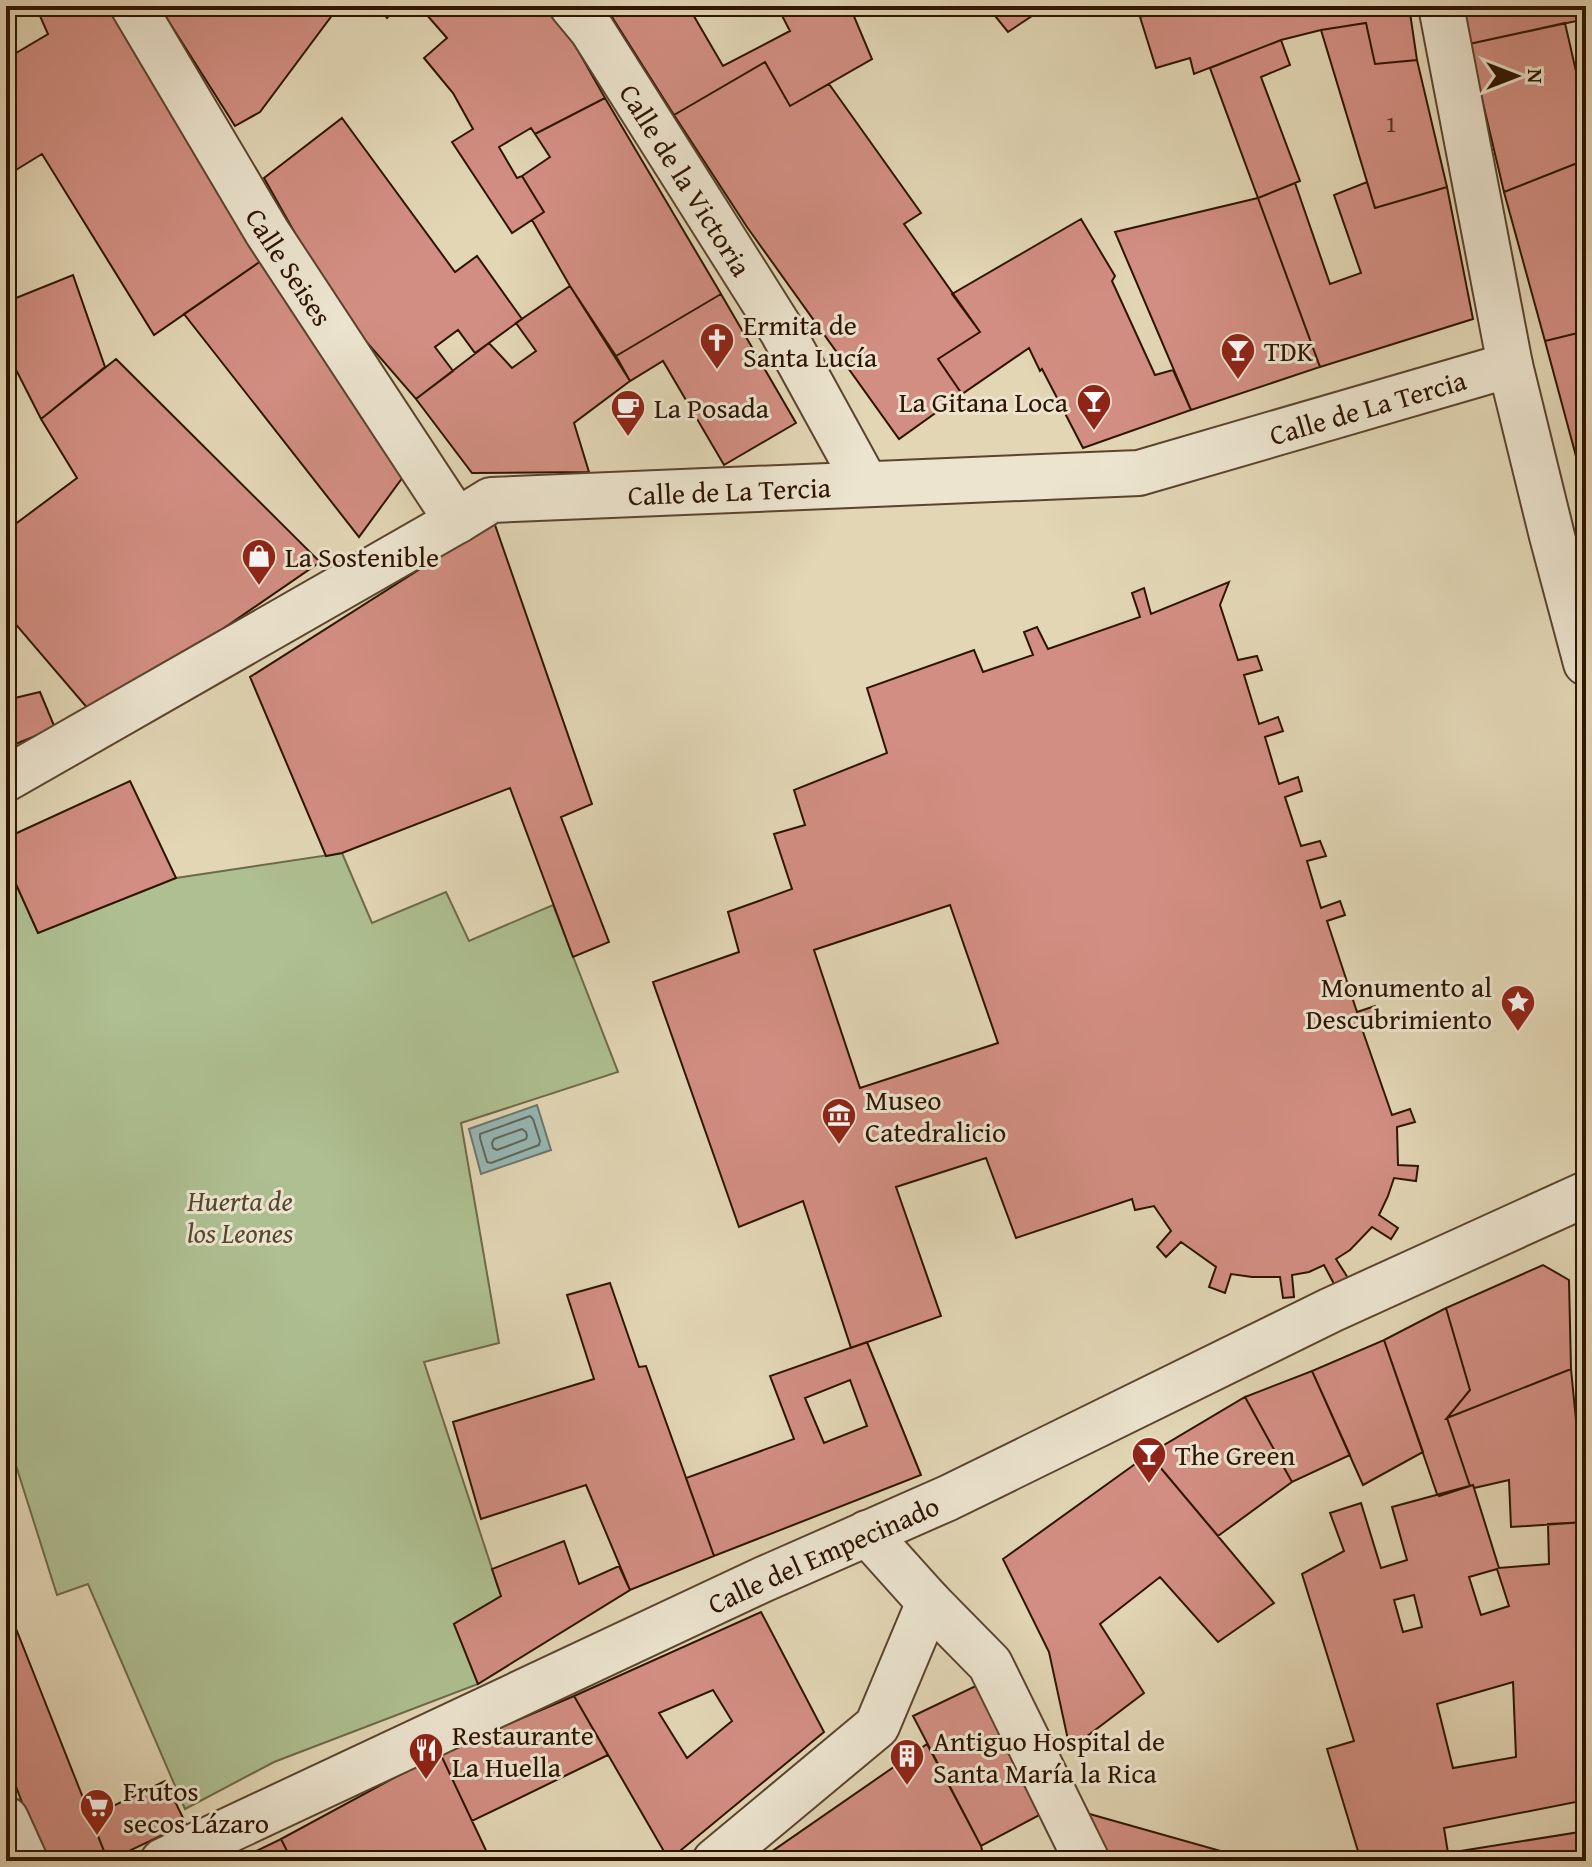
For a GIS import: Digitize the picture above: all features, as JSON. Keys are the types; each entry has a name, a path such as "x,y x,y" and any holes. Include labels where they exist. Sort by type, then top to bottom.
{"street":[{"name":"Calle Seises","path":"133,6 267,232 457,521"},
{"name":"Calle de la Victoria","path":"572,6 592,30 782,331 866,484"},
{"path":"1441,6 1510,365 1569,532 1586,663"},
{"name":"Calle de La Tercia","path":"6,779 491,500 1139,473 1510,365"},
{"name":"Calle del Empecinado","path":"163,1861 764,1579 948,1498 1331,1310 1586,1196"},
{"path":"867,1533 990,1664 1087,1861"},
{"path":"715,1861 877,1726 929,1602"},
{"path":"6,1819 25,1861"}],"green space":[{"name":"Huerta de los Leones","path":"342,853 372,923 446,892 469,941 553,905 618,1072 461,1123 499,1343 424,1362 501,1596 454,1624 478,1684 274,1762 185,1809 88,1584 57,1595 6,1434 6,862 38,933 176,878"}],"water":[{"path":"537,1105 551,1150 481,1174 469,1129"}],"building":[{"path":"38,6 112,6 261,261 154,335 42,154 6,176 6,59 48,34"},
{"path":"159,6 339,6 260,112 235,126"},
{"path":"378,6 398,6 387,18"},
{"path":"419,6 550,6 605,98 535,134 531,128 499,147 517,178 522,176 544,212 512,233 452,142 473,129 453,93 424,58 447,38"},
{"path":"605,6 688,6 723,66 790,31 777,6 852,6 872,59 790,106 765,62 674,115"},
{"path":"987,6 1047,6 1008,32"},
{"path":"1174,6 1260,6 1263,15 1293,6 1409,6 1417,60 1375,64 1366,23 1281,40 1194,74 1190,58 1156,68 1140,17"},
{"path":"1462,6 1586,6 1586,19 1469,44"},
{"path":"1366,23 1375,64 1417,60 1447,187 1375,208 1321,30"},
{"path":"1565,23 1586,115 1586,161 1504,192 1469,44"},
{"path":"1281,40 1290,65 1261,77 1300,181 1258,198 1210,68"},
{"path":"765,62 790,106 829,84 921,213 904,224 980,332 938,359 962,394 899,439 747,227 674,115"},
{"path":"605,98 721,294 616,356 532,220 544,212 522,176 550,157 535,134"},
{"path":"342,118 455,272 477,256 522,319 475,353 458,330 435,347 453,371 416,399 337,308 264,178"},
{"path":"1585,160 1586,331 1545,341 1504,192"},
{"path":"1367,182 1375,208 1447,187 1473,319 1320,367 1258,198 1295,183 1330,284 1361,273 1334,195"},
{"path":"1258,198 1320,367 1191,410 1115,232"},
{"path":"1081,219 1115,276 1112,281 1155,375 1173,370 1191,410 1083,448 1029,348 962,394 938,359 980,332 952,294"},
{"path":"261,261 411,466 359,537 184,314"},
{"path":"73,275 105,367 41,419 6,350 6,302"},
{"path":"570,286 630,381 574,423 589,472 472,473 416,399 489,343 512,368 536,351 516,323"},
{"name":"Ermita de Santa Lucía","path":"721,294 796,423 724,465 663,361 630,381 616,356"},
{"path":"1586,331 1586,469 1580,471 1545,341"},
{"path":"116,359 320,562 95,717 6,613 6,531 77,478 41,419"},
{"path":"494,522 592,804 561,817 609,942 573,957 510,788 342,853 326,856 250,677"},
{"path":"1229,582 1220,605 1238,660 1257,656 1262,670 1244,675 1259,724 1278,717 1283,731 1265,737 1279,784 1298,777 1302,791 1285,797 1301,846 1320,841 1326,856 1307,861 1321,908 1340,901 1345,915 1327,921 1357,1012 1375,1006 1380,1020 1361,1026 1392,1115 1410,1109 1415,1122 1397,1127 1398,1165 1418,1166 1416,1181 1394,1178 1379,1215 1398,1228 1391,1239 1372,1227 1350,1250 1336,1259 1348,1278 1334,1284 1324,1265 1292,1275 1294,1297 1283,1298 1280,1277 1231,1274 1225,1293 1209,1287 1216,1267 1181,1242 1166,1257 1157,1247 1171,1231 1154,1206 1135,1210 1132,1199 1016,1238 986,1158 896,1187 941,1316 851,1348 803,1201 739,1227 653,982 739,952 728,912 792,889 774,834 805,825 794,790 887,753 867,688 974,650 983,672 1033,655 1024,632 1037,627 1048,649 1140,617 1132,593 1144,588 1151,614","holes":["950,905 998,1043 860,1088 814,950"]},
{"path":"40,692 55,728 6,748 6,700"},
{"path":"130,781 176,878 38,933 6,862 6,838"},
{"path":"1543,1265 1569,1280 1571,1369 1447,1418 1470,1390 1446,1308"},
{"path":"610,1283 639,1367 646,1366 714,1556 630,1590 586,1485 481,1519 453,1422 594,1379 567,1295"},
{"path":"1446,1308 1470,1390 1447,1418 1470,1486 1439,1496 1384,1340"},
{"path":"1384,1340 1423,1452 1363,1485 1312,1371"},
{"path":"867,1342 921,1475 714,1556 686,1478 794,1439 770,1376","holes":["850,1380 867,1426 824,1443 805,1398"]},
{"path":"1571,1369 1586,1522 1511,1527 1509,1480 1474,1488 1470,1486 1447,1418"},
{"path":"1312,1371 1350,1455 1292,1482 1245,1397"},
{"path":"1245,1397 1292,1482 1218,1536 1149,1454"},
{"path":"1149,1454 1274,1603 1218,1642 1160,1577 1100,1624 1144,1693 1070,1749 1049,1652 1003,1559"},
{"path":"1473,1485 1499,1568 1549,1564 1548,1524 1586,1522 1586,1800 1444,1828 1448,1853 1401,1861 1361,1861 1327,1749 1354,1741 1302,1574 1344,1551 1330,1513 1361,1503 1381,1568 1407,1560 1392,1507","holes":["1497,1569 1509,1606 1481,1615 1469,1577","1414,1595 1422,1627 1403,1632 1394,1600","1513,1682 1516,1757 1453,1768 1437,1704"]},
{"path":"564,1541 579,1584 619,1566 630,1590 478,1684 454,1624 501,1596 492,1569"},
{"path":"761,1612 824,1732 669,1860 574,1696","holes":["713,1690 732,1721 687,1758 659,1713"]},
{"path":"11,1616 108,1861 44,1861 6,1760 6,1619"},
{"path":"984,1682 1047,1811 981,1846 913,1716"},
{"path":"574,1696 608,1755 472,1821 440,1753"},
{"name":"Antiguo Hospital de Santa María la Rica","path":"927,1744 981,1846 985,1861 934,1861 931,1854 920,1861 758,1861"},
{"path":"440,1753 491,1861 292,1861 281,1839"},
{"path":"165,1781 186,1824 108,1861 90,1817"},
{"path":"1079,1811 1256,1861 1103,1861"},
{"path":"1586,1831 1586,1861 1401,1861 1448,1853"},
{"path":"281,1839 292,1861 236,1861"}],"place":[{"name":"Ermita de Santa Lucía","path":"717,371"},
{"name":"TDK","path":"1238,381"},
{"name":"La Gitana Loca","path":"1094,432"},
{"name":"La Posada","path":"628,438"},
{"name":"La Sostenible","path":"259,587"},
{"name":"Monumento al Descubrimiento","path":"1518,1033"},
{"name":"Museo Catedralicio","path":"839,1146"},
{"name":"The Green","path":"1149,1485"},
{"name":"Restaurante La Huella","path":"426,1781"},
{"name":"Antiguo Hospital de Santa María la Rica","path":"907,1787"},
{"name":"Frutos secos Lázaro","path":"97,1837"}]}
